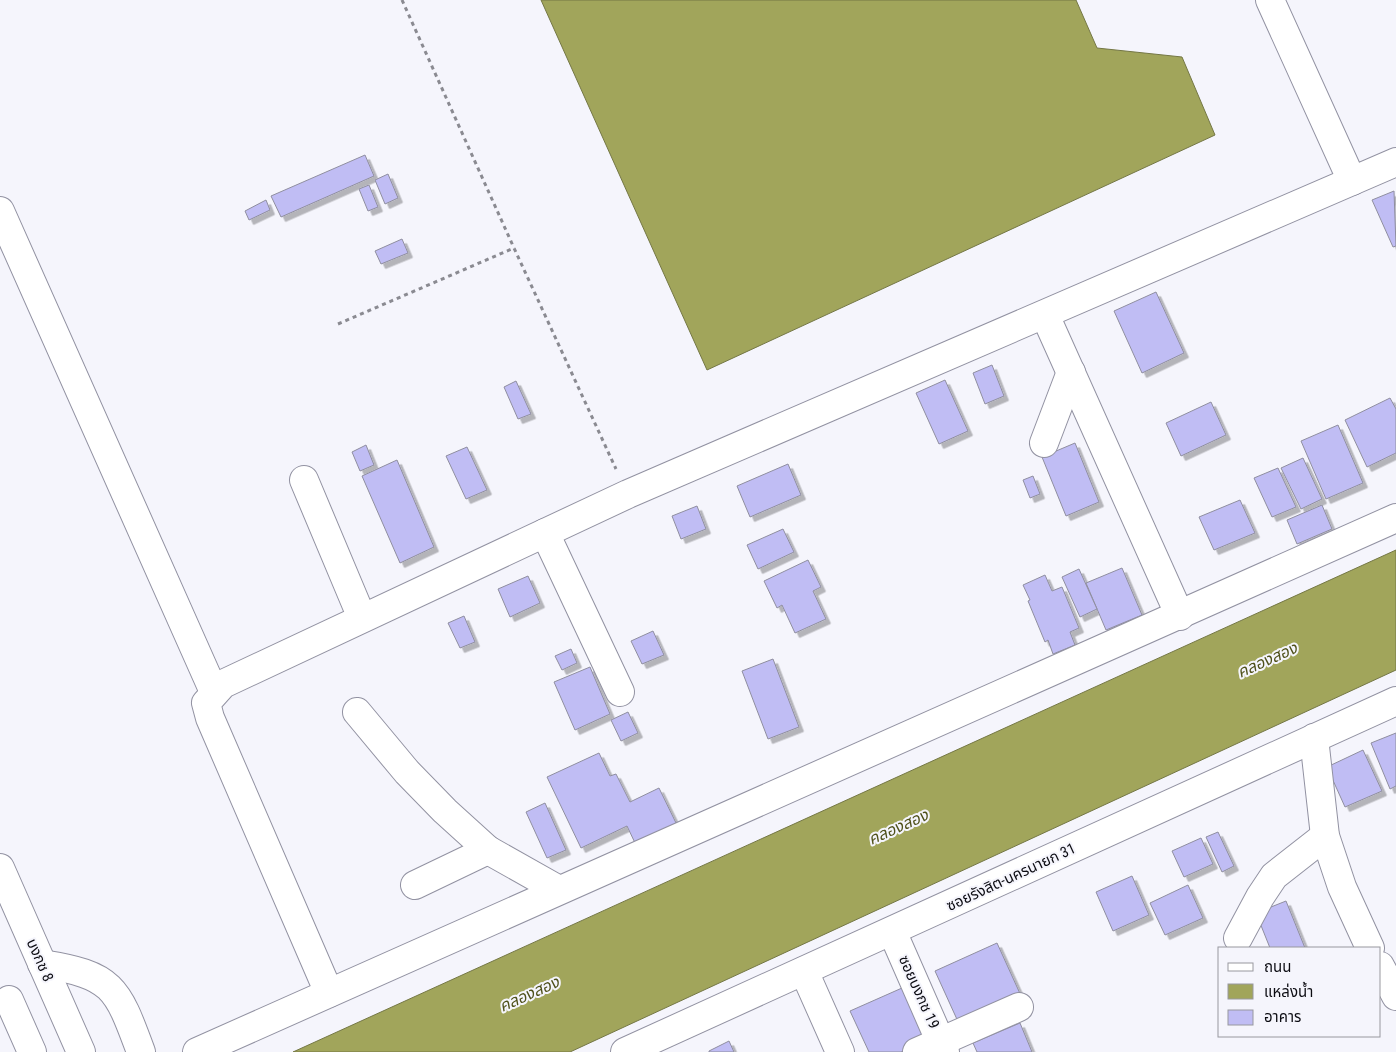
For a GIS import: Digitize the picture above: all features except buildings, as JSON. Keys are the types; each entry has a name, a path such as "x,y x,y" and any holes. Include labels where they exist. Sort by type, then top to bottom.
{"street":[{"path":"1270,0 1352,181"},
{"path":"212,705 223,684 628,494 1396,162"},
{"path":"0,211 212,705 329,993"},
{"path":"1045,315 1180,616"},
{"path":"1044,443 1071,372"},
{"path":"304,480 362,618"},
{"path":"197,1052 1180,616 1396,518"},
{"path":"545,533 620,692"},
{"name":"ซอยรังสิต-นครนายก 31","path":"625,1052 1396,701"},
{"path":"357,712 407,772 445,811 488,850 559,890"},
{"path":"1314,738 1324,836 1342,888 1370,947"},
{"path":"1238,938 1260,897 1274,876 1324,836"},
{"path":"415,886 488,850"},
{"name":"บงกช 8","path":"0,868 81,1052"},
{"name":"ซอยบงกช 19","path":"892,931 934,1049"},
{"path":"42,964 74,969 97,977 117,994 141,1052"},
{"path":"1381,968 1396,996"},
{"path":"804,971 840,1052"},
{"path":"9,1000 32,1052"},
{"path":"934,1049 1019,1007"}],"path":[{"path":"402,0 628,494"},
{"path":"338,324 514,248"}],"water":[{"path":"541,0 1076,0 1097,48 1182,57 1215,135 707,370"},
{"name":"คลองสอง","path":"1396,550 1396,670 570,1052 293,1052"}]}
